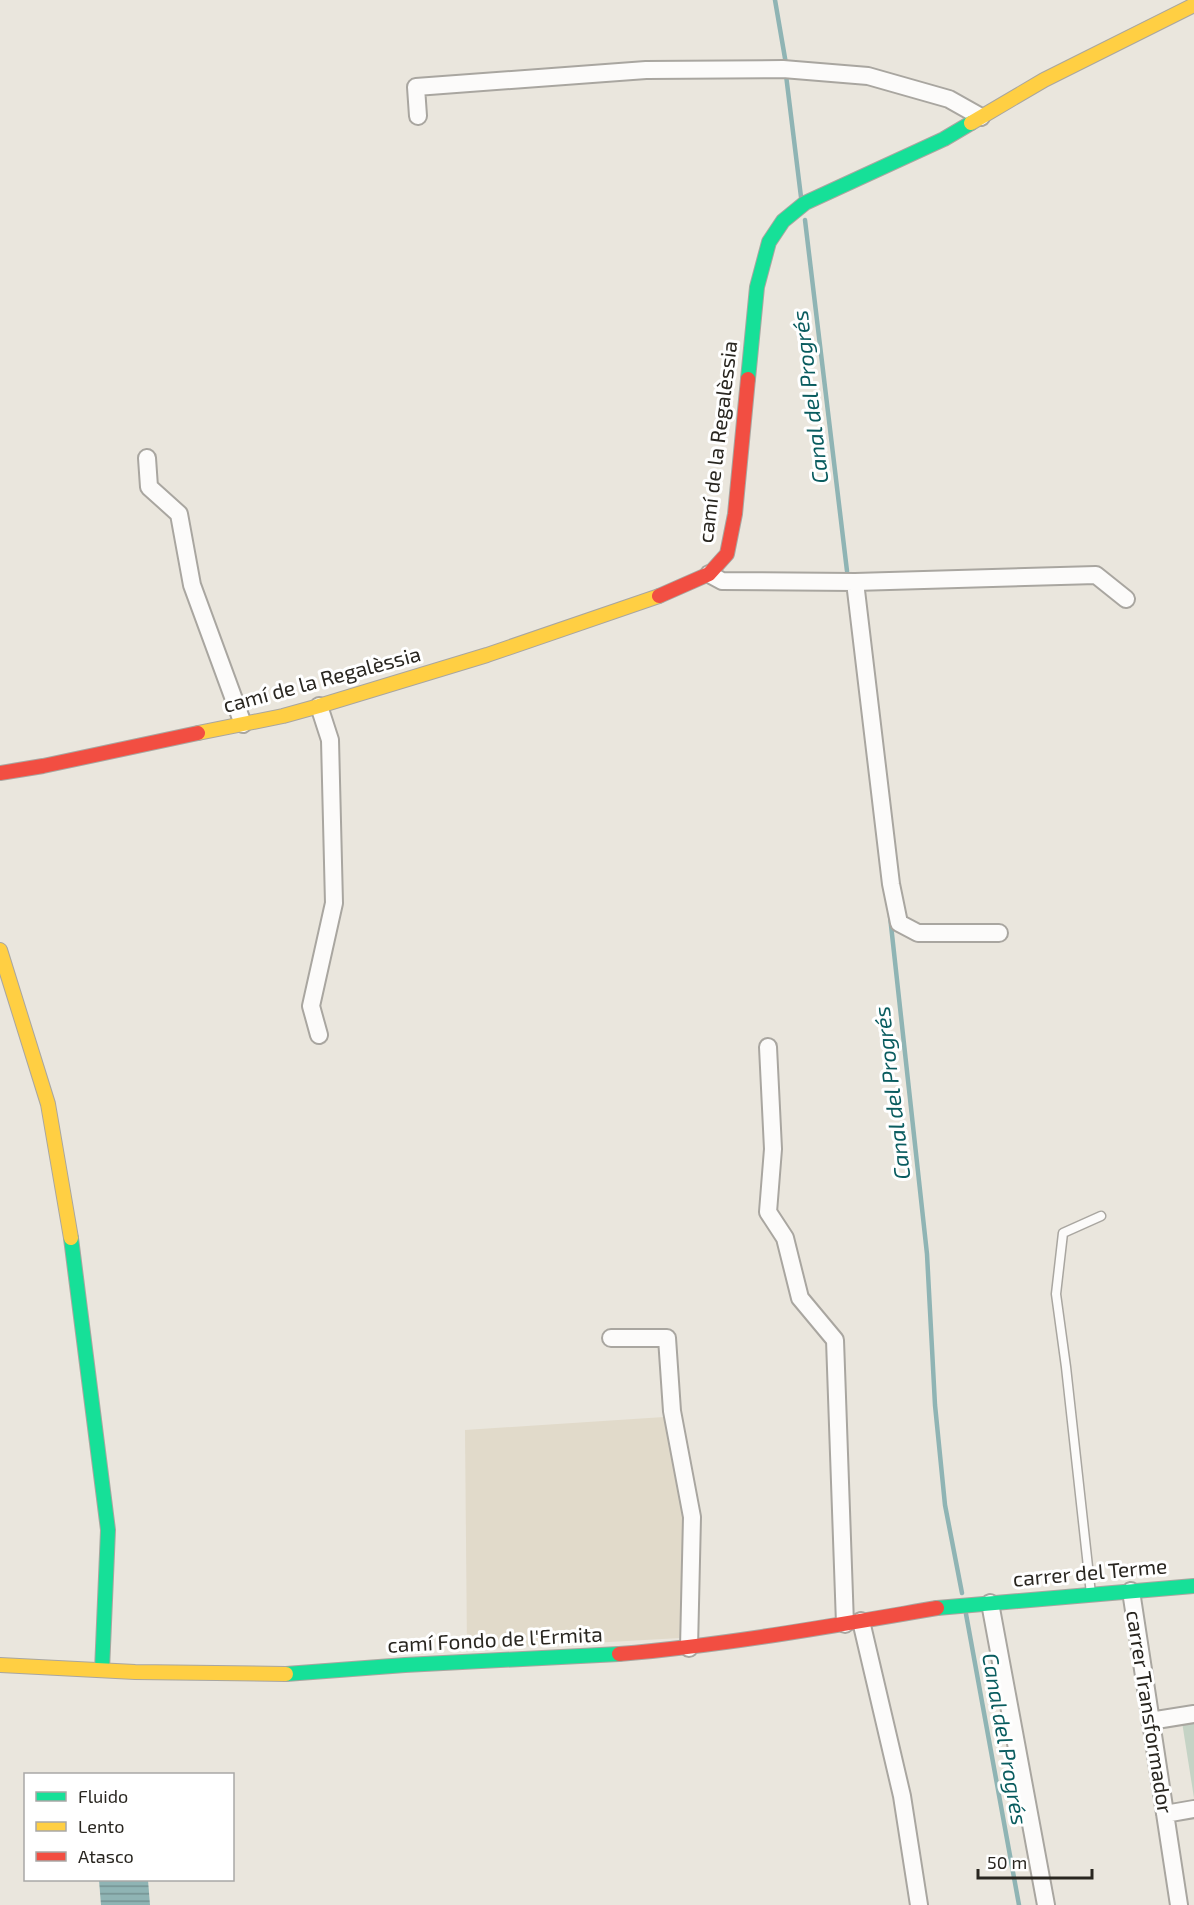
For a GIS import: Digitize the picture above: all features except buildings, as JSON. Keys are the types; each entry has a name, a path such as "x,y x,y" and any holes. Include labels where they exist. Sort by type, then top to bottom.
{"street":[{"name":"camí de la Regalèssia","path":"0,773 43,766 320,706 508,648 672,591 709,574 727,554 735,514 758,287 770,242 783,220 805,203 944,139 1044,80 1194,5"},
{"path":"418,116 416,87 646,70 783,69 868,76 950,99 981,117"},
{"path":"147,458 149,487 179,514 192,585 243,724"},
{"path":"709,574 722,580 855,582 1096,575 1126,599"},
{"path":"855,582 891,884 899,923 918,933 999,933"},
{"path":"319,1035 311,1006 334,903 330,740 320,706"},
{"path":"0,950 48,1104 67,1207 108,1530 102,1670"},
{"path":"768,1047 773,1149 768,1212 785,1238 800,1298 835,1340 853,1622 902,1796 919,1905"},
{"path":"610,1338 667,1338 672,1411 692,1517 689,1648"},
{"name":"carrer del Terme","path":"990,1603 1194,1586"},
{"name":"carrer Transformador","path":"1131,1591 1179,1905"},
{"path":"990,1603 1046,1905"},
{"name":"camí Fondo de l'Ermita","path":"0,1665 283,1674 405,1665 586,1657 689,1648 939,1608 990,1603"},
{"path":"1150,1721 1194,1714"},
{"path":"1165,1814 1194,1809"}],"lane":[{"path":"1091,1594 1056,1294 1063,1233 1101,1216"}],"shaded area":[{"path":"664,1417 687,1517 680,1638 467,1650 465,1430"}],"green space":[{"path":"1194,1721 1194,1798 1182,1722"}],"water":[{"path":"99,1881 148,1881 150,1905 101,1905"}],"waterway":[{"name":"Canal del Progrés","path":"775,0 786,64"},
{"name":"Canal del Progrés","path":"786,75 801,197"},
{"name":"Canal del Progrés","path":"805,220 847,571"},
{"name":"Canal del Progrés","path":"890,916 927,1254 935,1405 945,1505 962,1593"},
{"name":"Canal del Progrés","path":"966,1614 1019,1905"}],"traffic: fast":[{"path":"748,379 757,287 769,242 783,221 805,203 944,139 971,123"},
{"path":"71,1238 108,1530 102,1670"},
{"path":"937,1608 1194,1586"},
{"path":"286,1674 405,1665 619,1654"}],"traffic: slow":[{"path":"971,123 1044,80 1194,5"},
{"path":"198,733 283,716 319,706 487,655 659,596"},
{"path":"0,950 48,1104 71,1238"},
{"path":"0,1665 135,1672 286,1674"}],"traffic: jam":[{"path":"659,596 709,574 727,554 735,514 748,379"},
{"path":"0,773 198,733"},
{"path":"619,1654 739,1640 937,1608"}]}
